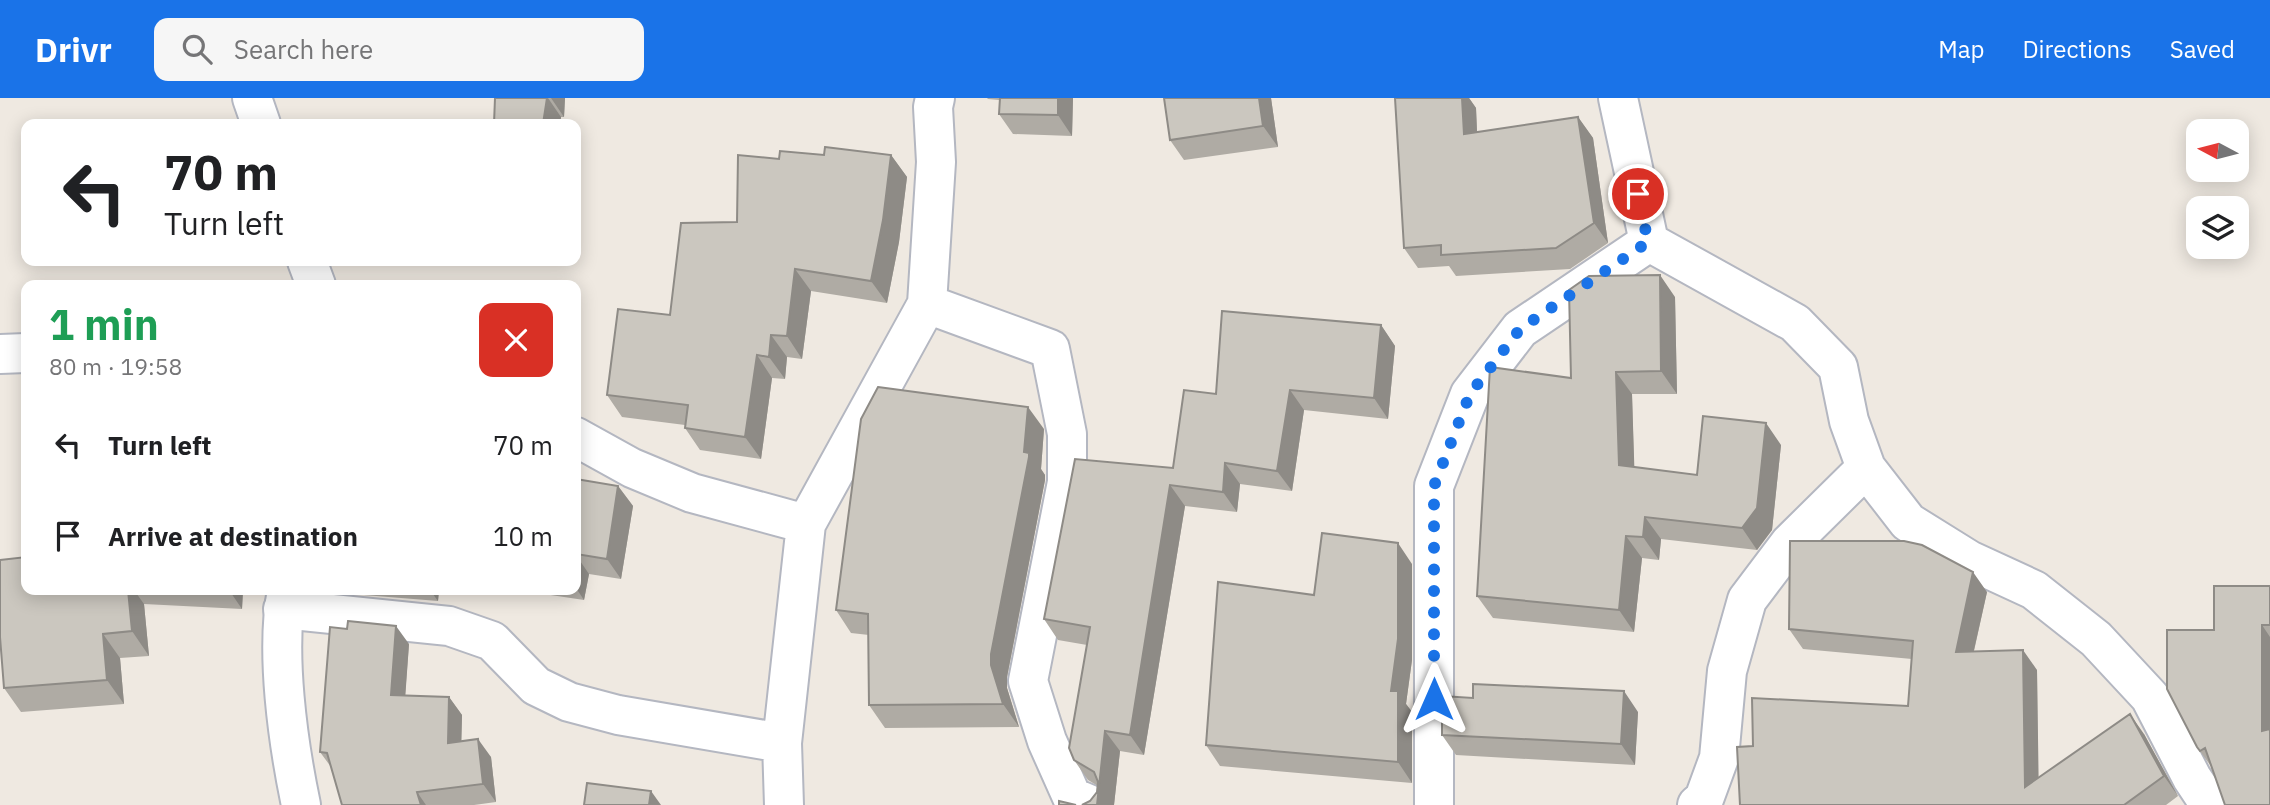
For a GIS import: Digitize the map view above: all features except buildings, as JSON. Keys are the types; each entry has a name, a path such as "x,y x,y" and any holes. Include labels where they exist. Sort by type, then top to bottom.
{"street":[{"path":"252,98 259,119"},
{"path":"785,805 782,743 806,524 927,304 936,162 933,107 935,98"},
{"path":"1618,98 1648,242 1796,323 1838,367 1849,421 1866,468 1908,522 1969,560 2034,590 2096,639 2150,697 2192,778 2210,805"},
{"path":"1434,805 1434,486 1470,394 1520,329 1648,242"},
{"path":"927,304 1050,349 1067,434 1067,482 1028,681 1047,741 1072,797 1091,805"},
{"path":"0,354 21,353"},
{"path":"581,440 632,468 692,493 806,524"},
{"path":"1697,805 1703,799 1719,758 1727,671 1747,600 1790,543 1866,468"},
{"path":"300,805 283,670 285,600 449,626 492,641 536,685 569,702 618,715 782,743"}],"route":[{"path":"1434,699 1434,486 1470,394 1520,329 1648,242 1638,194"}]}
